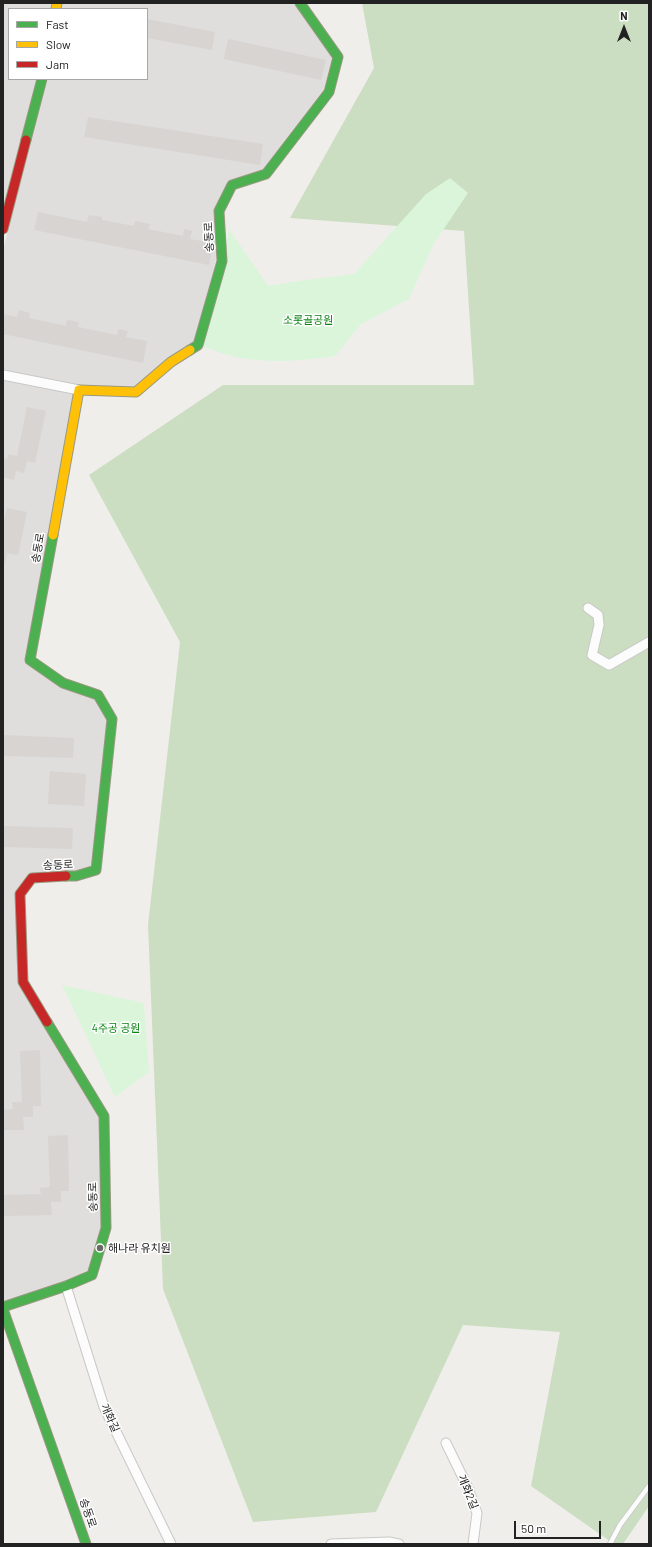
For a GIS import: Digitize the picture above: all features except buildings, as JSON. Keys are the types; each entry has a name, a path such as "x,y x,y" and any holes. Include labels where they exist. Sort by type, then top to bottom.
{"street":[{"name":"송동로","path":"3,375 79,390 136,392 171,362 198,345 222,261 220,211 232,185 266,174 329,92 338,57 300,3"},
{"path":"3,229 42,80"},
{"name":"송동로","path":"79,390 30,660 63,683 98,695 112,719 96,870 76,876 32,878 20,894 23,982 104,1116 106,1228 92,1275 66,1286 3,1308 86,1544"},
{"path":"588,608 598,615 599,625 592,655 609,665 649,642"},
{"name":"개화길","path":"66,1286 104,1407 171,1544"},
{"name":"개화2길","path":"446,1443 468,1488 477,1512 473,1544"},
{"path":"331,1544 389,1542 399,1544"}],"lane":[{"path":"610,1544 620,1525 649,1486"}],"shaded area":[{"path":"3,3 57,3 56,8 8,8 8,80 42,80 3,229"},
{"path":"62,3 294,3 332,58 324,89 262,170 228,181 216,260 194,342 134,387 79,385 3,370 3,250 48,80 148,80 148,8 62,8"},
{"path":"3,375 79,390 30,660 98,695 112,719 96,870 32,878 20,894 23,982 104,1116 106,1228 92,1275 3,1307"}],"green space":[{"path":"362,3 649,3 649,1506 623,1544 614,1544 531,1486 560,1332 463,1325 376,1512 253,1522 163,1289 148,925 180,642 89,475 223,385 474,385 464,231 290,218 374,68"},
{"name":"소롯골공원","path":"450,178 468,193 433,245 409,299 361,324 335,356 302,360 268,361 234,357 203,346 225,258 229,229 268,286 354,274 426,194"},
{"name":"4주공 공원","path":"62,985 144,1003 149,1072 115,1097"}],"traffic: fast":[{"path":"190,350 198,345 222,261 219,211 232,185 266,174 329,92 338,57 300,3"},
{"path":"26,140 42,80"},
{"path":"53,535 30,660 63,683 98,695 112,719 96,870 76,876 66,876"},
{"path":"3,1307 66,1286 92,1275 106,1228 104,1116 47,1022"},
{"path":"3,1309 86,1544"}],"traffic: slow":[{"path":"56,8 57,3"},
{"path":"53,535 79,390 136,392 171,362 190,350"}],"traffic: jam":[{"path":"3,229 26,140"},
{"path":"47,1022 23,982 20,894 32,878 66,876"}],"place":[{"name":"해나라 유치원","path":"100,1248"}]}
